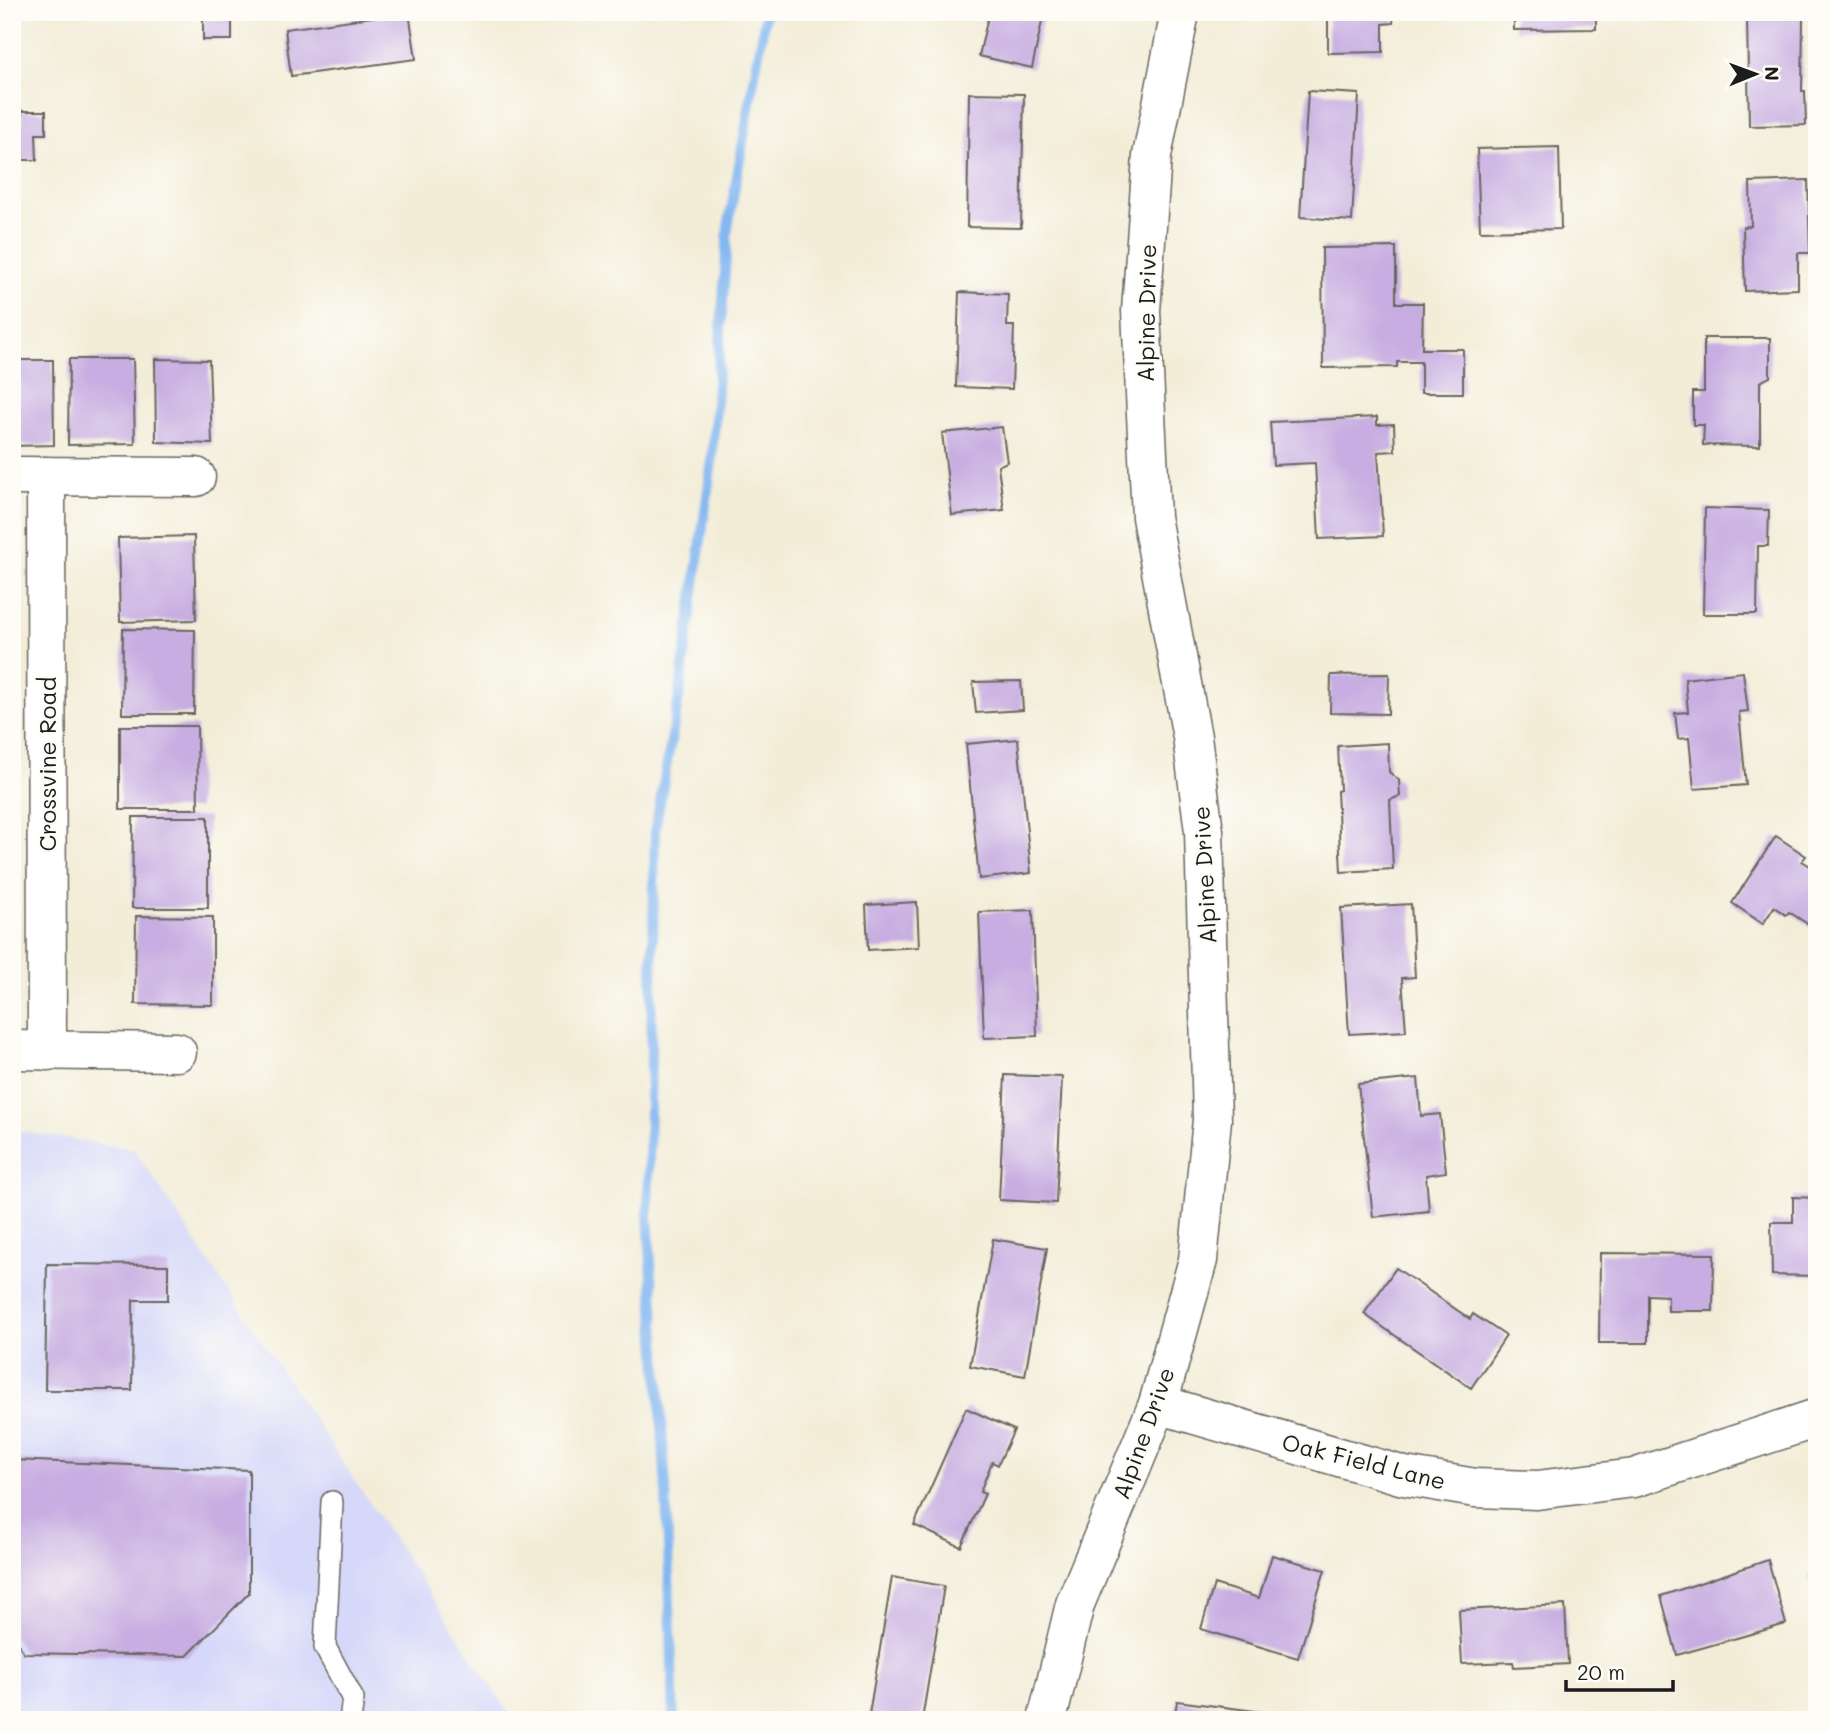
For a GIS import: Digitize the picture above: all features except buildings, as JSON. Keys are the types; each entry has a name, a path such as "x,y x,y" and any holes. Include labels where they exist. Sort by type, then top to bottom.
{"street":[{"name":"Alpine Drive","path":"1047,1720 1075,1604 1158,1404 1198,1260 1212,1120 1204,831 1192,737 1151,517 1141,311 1152,156 1180,12"},
{"path":"29,476 196,477"},
{"name":"Crossvine Road","path":"29,476 30,1051"},
{"path":"30,1051 177,1052"},
{"name":"Oak Field Lane","path":"1158,1404 1404,1476 1475,1488 1537,1490 1634,1478 1817,1418"}],"lane":[{"path":"332,1502 325,1647 353,1699 351,1720"}],"shaded area":[{"path":"12,1130 134,1149 514,1720 12,1720"}],"waterway":[{"path":"674,1720 666,1488 648,1217 655,830 680,691 712,461 728,227 766,12"}]}
